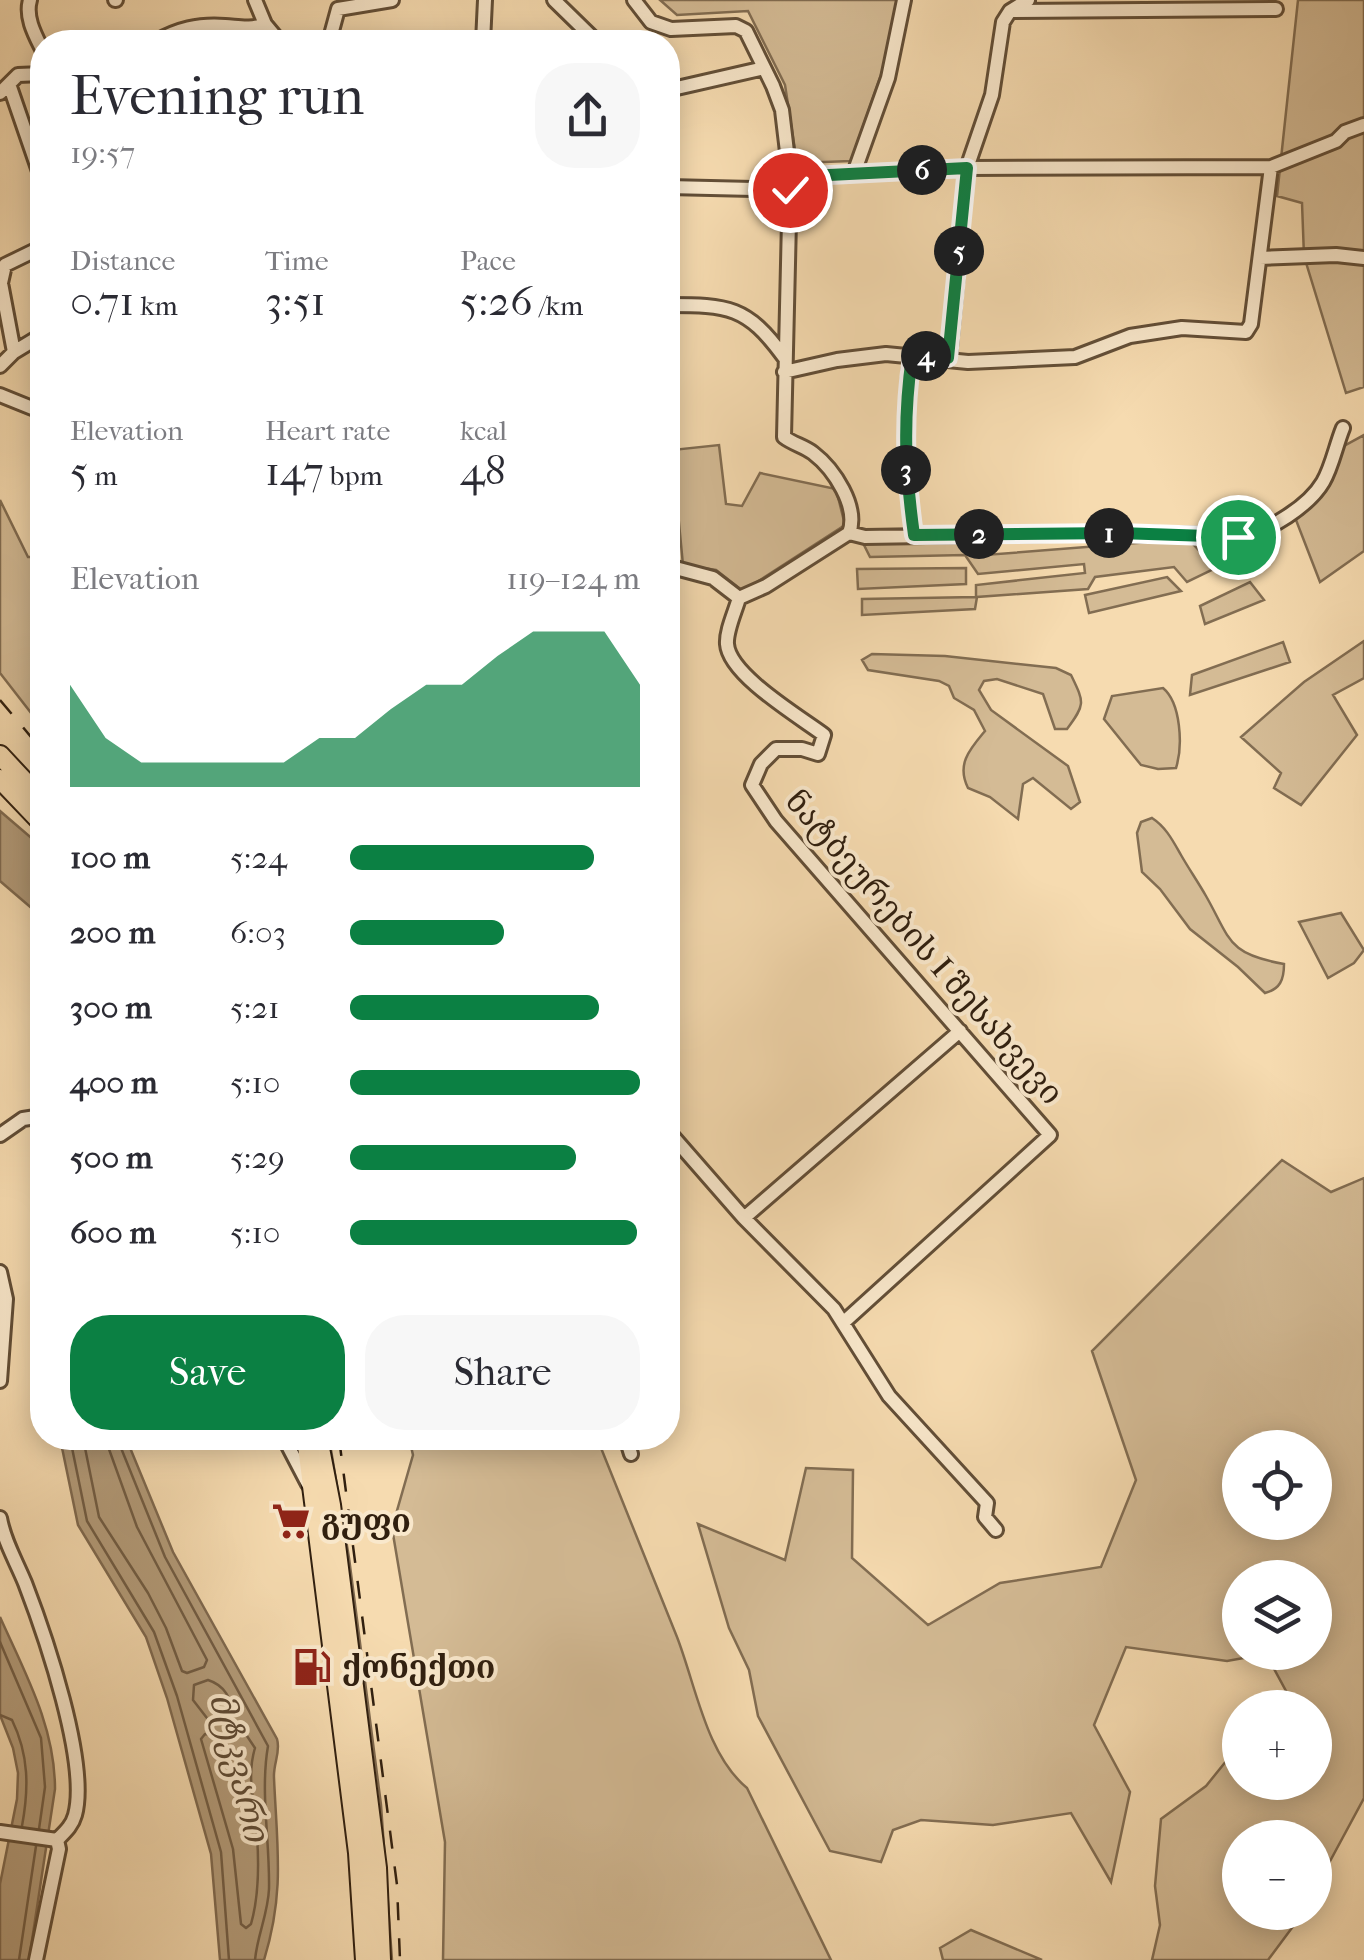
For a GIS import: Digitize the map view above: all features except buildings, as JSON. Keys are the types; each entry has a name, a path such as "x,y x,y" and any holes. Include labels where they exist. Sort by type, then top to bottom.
{"highway":[{"path":"0,755 30,787"},
{"path":"0,778 30,810"},
{"path":"308,1450 358,1853 365,1960"},
{"path":"320,1450 331,1505 374,1849 381,1960"}],"street":[{"path":"30,0 33,30"},
{"path":"256,0 270,30"},
{"path":"333,30 338,8 392,0"},
{"path":"485,30 486,0"},
{"path":"554,0 584,30"},
{"path":"634,0 652,22 670,29 736,26 746,32 782,110 790,184 784,436 814,454 842,490 852,520 849,533 766,586 739,598 713,578 680,569"},
{"path":"854,173 888,78 904,0"},
{"path":"948,358 967,168 992,96 1003,22 1010,11 1028,0"},
{"path":"1010,11 1276,9"},
{"path":"195,30 209,25 253,29 265,24"},
{"path":"680,87 764,68"},
{"path":"30,74 18,75 4,89 30,151"},
{"path":"680,187 790,184 854,173 967,168 1271,167 1364,125"},
{"path":"784,364 886,354 968,362 1075,357 1130,336 1182,328 1246,332 1251,324 1271,167"},
{"path":"14,352 1,282 5,265 30,252"},
{"path":"1260,258 1364,258"},
{"path":"680,305 708,305 738,312 764,330 784,364"},
{"path":"0,366 30,342"},
{"path":"912,356 904,416 906,483 914,535"},
{"path":"0,395 30,407"},
{"path":"849,533 865,537 1119,533 1238,537 1262,532 1279,523 1322,484 1343,428"},
{"name":"ნატბეურების I შესახვევი","path":"739,598 727,644 732,658 756,684 824,735 818,754 802,748 776,749 761,764 752,785 776,822 1050,1135 844,1322"},
{"path":"744,1218 960,1031"},
{"path":"0,1136 30,1118"},
{"path":"680,1145 844,1322 889,1396 987,1504 985,1518 996,1530"},
{"path":"0,1272 6,1300 0,1381"},
{"path":"290,1450 315,1501"},
{"path":"630,1450 631,1454"},
{"path":"0,1518 40,1628 78,1762 75,1815 69,1828 54,1841"},
{"path":"1,1832 54,1841"},
{"path":"36,1960 59,1850 54,1841"}],"shaded area":[{"path":"660,0 898,0 882,72 851,161 797,163 785,85 748,11 677,15"},
{"path":"1298,0 1364,0 1364,387 1346,393 1304,256 1302,203 1277,196"},
{"path":"1364,435 1364,551 1320,582 1296,520 1314,499 1344,446"},
{"path":"719,445 726,504 742,506 760,473 836,489 845,525 743,591 716,570 683,565 680,449"},
{"path":"0,500 30,557 30,712 0,673"},
{"path":"1188,539 1216,568 1187,582 1174,567 1095,577 1088,589 977,597 975,609 862,615 862,599 976,597 976,585 1085,573 1084,564 978,574 965,555 870,557 862,541 984,541 985,555"},
{"path":"966,568 966,584 858,589 857,569"},
{"path":"1167,577 1181,591 1089,613 1085,595"},
{"path":"1250,582 1264,600 1205,624 1200,606"},
{"path":"1364,641 1364,678 1333,695 1357,735 1301,805 1274,788 1281,773 1241,737 1304,682"},
{"path":"1283,642 1290,662 1190,695 1192,675"},
{"path":"872,654 945,656 1056,668 1071,675 1081,703 1067,729 1055,729 1043,694 997,679 984,681 979,690 991,710 1068,766 1080,802 1071,809 1033,778 1023,784 1018,819 990,797 968,788 964,764 985,731 974,710 954,698 949,686 939,681 868,670 862,660"},
{"path":"1163,688 1177,714 1179,748 1176,768 1158,769 1141,765 1104,719 1112,696"},
{"path":"1152,818 1172,840 1233,943 1251,955 1284,964 1282,979 1274,989 1265,993 1190,929 1142,872 1137,833 1141,822"},
{"path":"1341,913 1364,950 1354,963 1328,978 1299,922"},
{"path":"1282,1160 1331,1192 1364,1178 1364,1798 1332,1857 1332,1820 1222,1820 1222,1930 1290,1930 1268,1960 1152,1960 1160,1925 1155,1886 1161,1819 1206,1786 1222,1766 1222,1800 1332,1800 1332,1690 1285,1690 1275,1670 1332,1670 1332,1560 1222,1560 1222,1660 1126,1647 1094,1725 1130,1792 1111,1882 1071,1813 993,1825 921,1820 893,1830 881,1862 830,1851 758,1716 749,1670 729,1628 698,1524 785,1560 806,1468 853,1470 852,1558 928,1625 1000,1583 1101,1567 1136,1480 1092,1351"},
{"path":"412,1450 602,1450 677,1637 712,1738 721,1757 747,1788 831,1960 443,1960 445,1842 392,1528"},
{"path":"971,1930 1042,1960 943,1960 940,1948"}],"water":[{"path":"0,811 30,837 30,907 0,881"},
{"name":"მტკვარი","path":"62,1450 131,1450 173,1552 277,1739 277,1891 264,1960 220,1960 211,1854 167,1698 146,1637 78,1525"},
{"path":"0,1617 37,1700 54,1766 55,1789 29,1960 0,1960 0,1884 17,1799 18,1773 0,1715"}],"waterway":[{"path":"331,1450 381,1805 392,1960"}],"railway":[{"path":"0,700 30,736"},
{"path":"341,1450 397,1885 400,1960"}],"place":[{"name":"გუფი","path":"291,1521"},
{"name":"ქონექთი","path":"312,1667"}],"route":[{"path":"790,190 790,177 967,168 948,358 912,356 904,416 906,483 914,535 1119,533 1238,537"}]}
